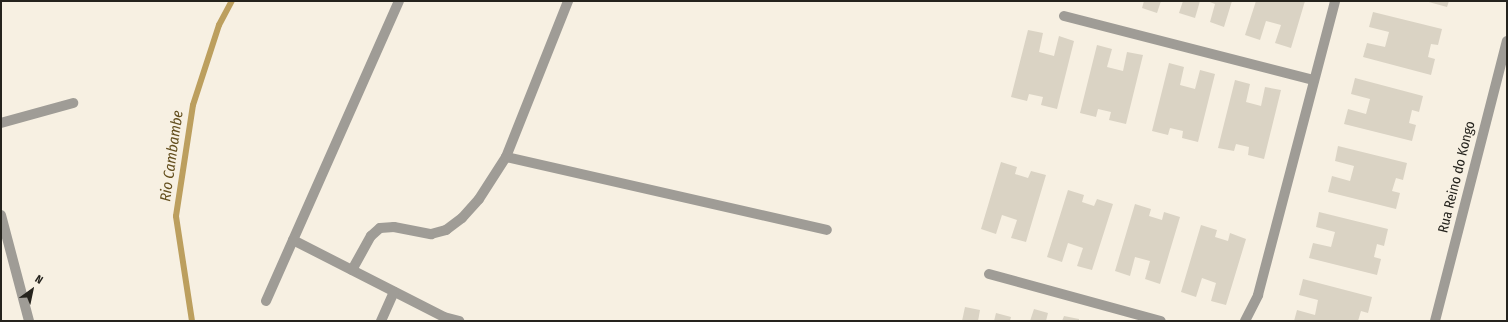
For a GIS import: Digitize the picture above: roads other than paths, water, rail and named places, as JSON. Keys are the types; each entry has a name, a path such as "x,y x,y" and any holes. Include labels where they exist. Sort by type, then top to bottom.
{"street":[{"path":"266,301 399,1"},
{"path":"352,270 371,236 380,228 394,227 431,234 446,230 462,218 479,199 506,157 568,1"},
{"path":"1245,321 1258,295 1335,1"},
{"path":"1064,16 1314,80"},
{"name":"Rua Reino do Kongo","path":"1434,321 1503,64 1507,41"},
{"path":"1,124 74,103"},
{"path":"506,157 827,230"},
{"path":"1,215 3,230 29,321"},
{"path":"293,240 444,317 460,321"},
{"path":"989,274 1162,321"},
{"path":"381,321 394,292"}],"waterway":[{"name":"Rio Cambambe","path":"192,321 176,216 193,105 219,25 232,1"}]}
